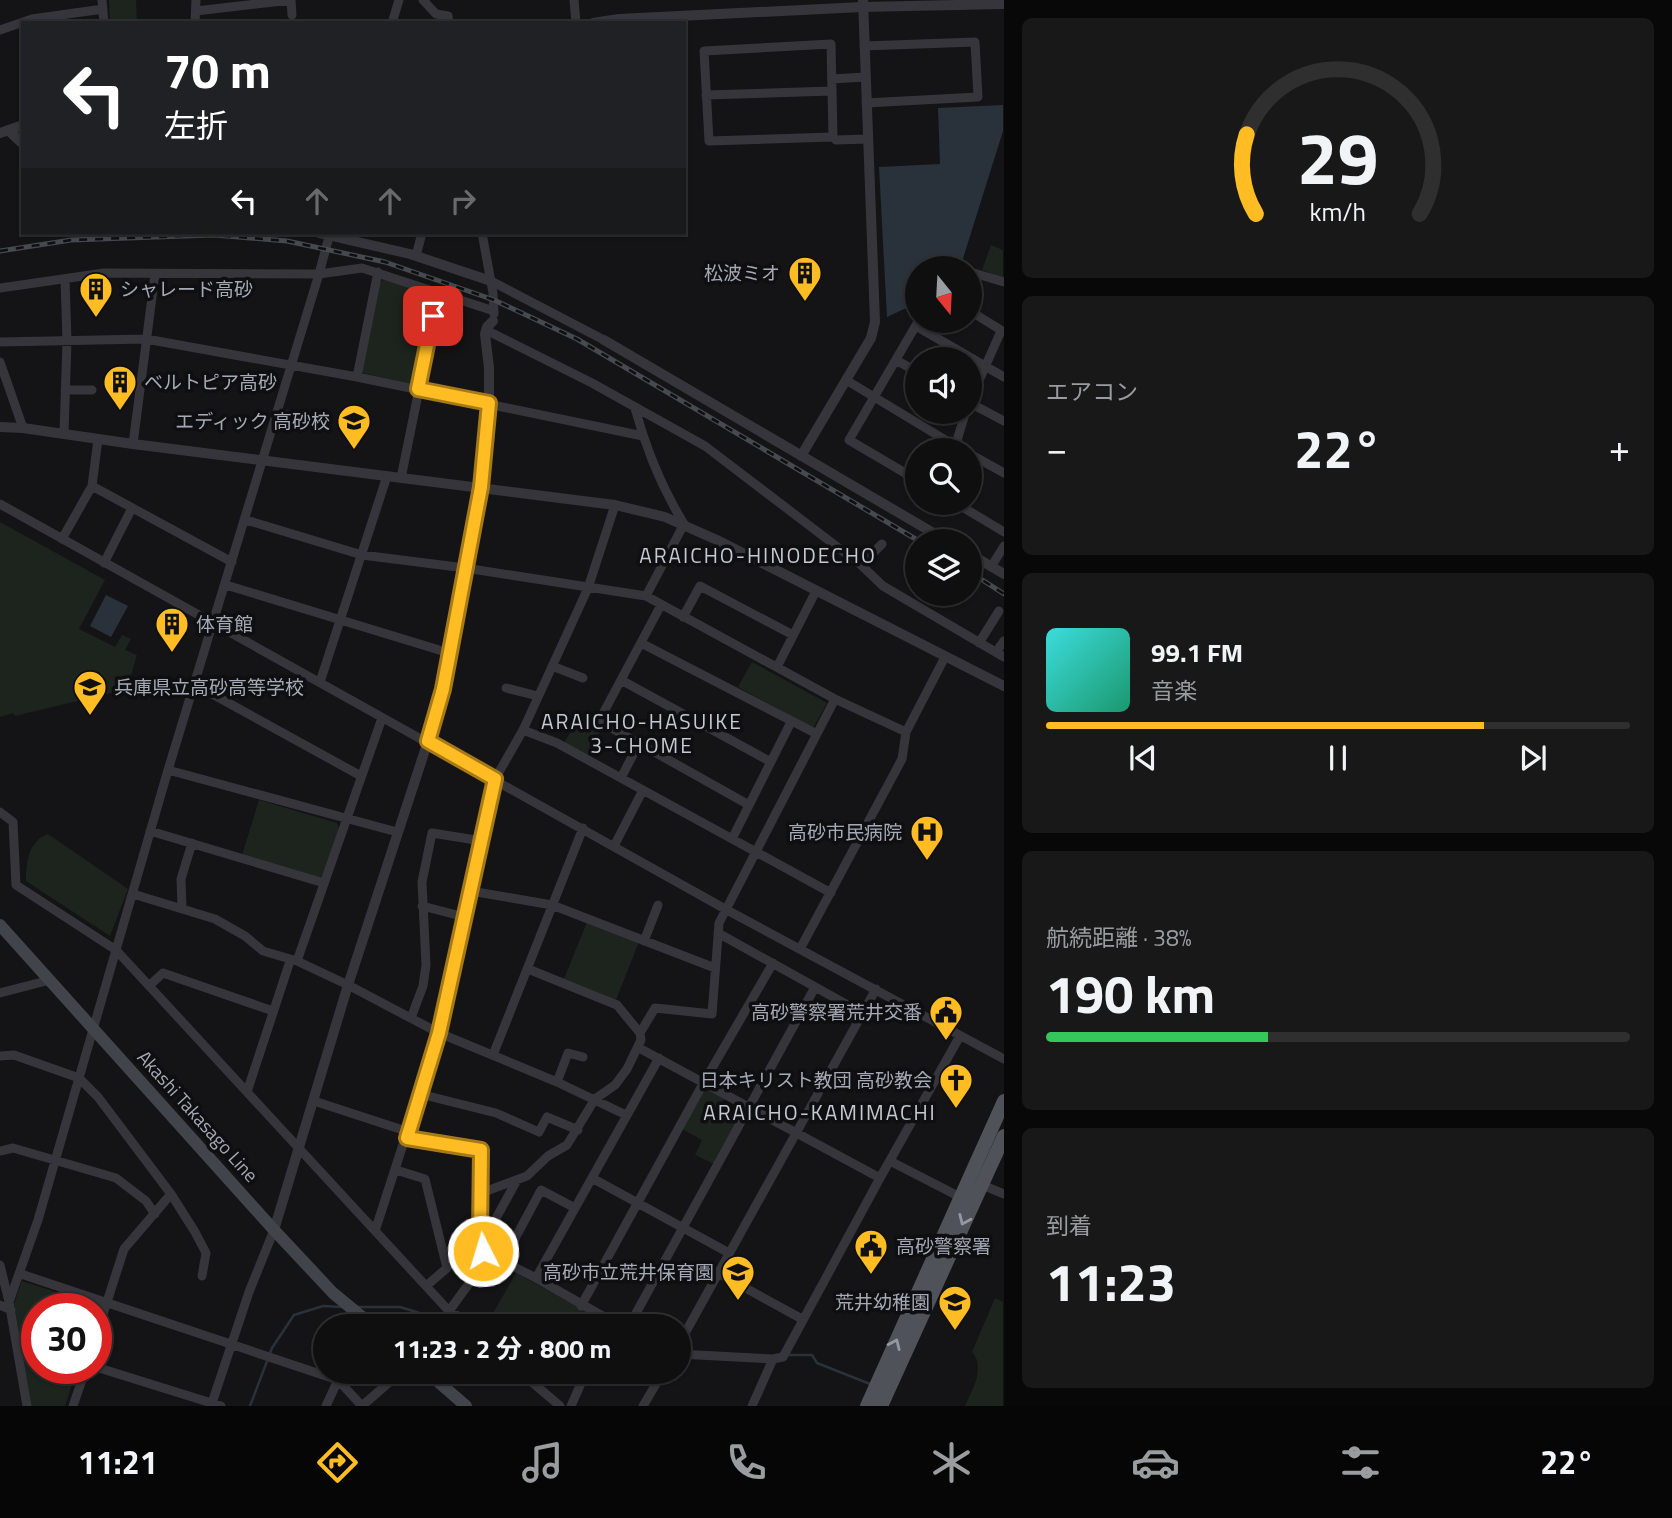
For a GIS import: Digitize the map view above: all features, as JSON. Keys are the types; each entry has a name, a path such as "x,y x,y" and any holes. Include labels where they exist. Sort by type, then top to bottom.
{"main road":[{"name":"Akashi Takasago Line","path":"0,925 274,1230 333,1293 358,1314"},
{"path":"875,1405 960,1197 1003,1101"},
{"path":"875,1405 1003,1136"},
{"path":"441,1384 466,1406"}],"street":[{"path":"195,21 196,0"},
{"path":"196,10 290,0 292,15"},
{"path":"393,21 399,0"},
{"path":"423,0 436,14 448,16 449,21"},
{"path":"574,0 576,21"},
{"path":"802,456 871,338 875,323 862,4"},
{"path":"606,21 769,6 1003,4"},
{"path":"26,21 102,5"},
{"path":"0,30 21,23"},
{"path":"864,46 975,42 978,97 866,103"},
{"path":"833,137 831,44 704,51 709,141 833,137 836,140 868,139"},
{"path":"832,79 865,77"},
{"path":"706,95 832,91"},
{"path":"4,132 21,126"},
{"path":"4,132 21,143"},
{"path":"7,1305 21,1274 150,831 246,520 319,274 326,235"},
{"path":"341,235 364,238 491,281 604,341 927,529"},
{"path":"416,256 421,235"},
{"path":"112,1372 214,1405 249,1292 274,1230 348,985 443,689 481,487 489,403 486,330 494,316 482,235"},
{"path":"0,288 104,273 319,274 362,268 439,291 494,316"},
{"path":"357,377 378,272"},
{"path":"133,444 155,274"},
{"path":"982,276 1003,282"},
{"path":"64,433 67,341 65,279"},
{"path":"401,478 439,291"},
{"path":"982,319 1002,332 982,374"},
{"path":"486,330 592,383 705,446 861,565 883,586 1000,654 1003,641"},
{"path":"905,473 849,440 912,333"},
{"path":"933,333 1003,377"},
{"path":"0,342 146,339 357,377 643,436"},
{"path":"896,360 905,365"},
{"path":"0,362 23,428"},
{"path":"846,380 939,438"},
{"path":"65,390 92,390"},
{"path":"635,408 643,436 669,499 684,524"},
{"path":"982,409 1003,421"},
{"path":"277,412 316,422"},
{"path":"0,427 481,487 615,505 647,512 684,524 1003,686"},
{"path":"62,539 92,486 98,439"},
{"path":"982,461 1003,473"},
{"path":"320,682 387,476"},
{"path":"92,486 232,562"},
{"path":"0,504 727,910 1003,1059"},
{"path":"375,1231 439,1033 495,779 523,730 587,588 615,505"},
{"path":"104,562 132,508"},
{"path":"975,515 1003,532"},
{"path":"246,520 362,555 646,596 835,699 906,732"},
{"path":"646,596 684,524"},
{"path":"861,565 880,542 891,552"},
{"path":"991,567 1003,546"},
{"path":"982,561 1003,574"},
{"path":"226,585 449,653"},
{"path":"683,617 700,586 793,635"},
{"path":"777,667 816,591"},
{"path":"661,605 599,721 749,805"},
{"path":"979,643 999,611"},
{"path":"641,643 817,734"},
{"path":"800,948 902,759 906,732 945,657"},
{"path":"552,666 583,678"},
{"path":"621,680 771,762"},
{"path":"194,684 361,776"},
{"path":"506,688 538,696"},
{"path":"640,1033 655,1008 712,1014 719,923 835,699"},
{"path":"247,1092 273,1011 324,883 382,719"},
{"path":"732,839 791,722"},
{"path":"523,730 557,743 831,893"},
{"path":"621,778 638,745"},
{"path":"169,770 397,832"},
{"path":"614,846 643,790"},
{"path":"0,813 13,822 16,885 116,950 453,1314"},
{"path":"493,1055 583,828"},
{"path":"150,831 324,883"},
{"path":"411,1018 423,986 426,965 422,882 432,833 482,841"},
{"path":"182,907 181,879 192,843"},
{"path":"471,891 552,905 715,968"},
{"path":"132,894 215,919 245,936 263,951 348,985 439,1033 557,1082 626,1115"},
{"path":"644,941 658,905"},
{"path":"422,906 465,917"},
{"path":"718,933 862,1013"},
{"path":"581,1306 773,963"},
{"path":"481,1193 527,1176 548,1156 567,1145 595,1099 615,1085 639,1048 641,1040 640,1033 617,1005 527,969"},
{"path":"150,985 163,973 273,1011"},
{"path":"0,993 50,980"},
{"path":"635,1314 815,987"},
{"path":"691,1322 876,989"},
{"path":"691,1355 773,1359 783,1357 960,1036"},
{"path":"639,1048 880,1178"},
{"path":"557,1082 568,1053 583,1057"},
{"path":"0,1056 14,1055 79,1078 98,1097 171,1194 206,1253 202,1276"},
{"path":"536,1278 659,1058"},
{"path":"420,1094 496,1113 539,1132 547,1117 578,1130"},
{"path":"314,1101 408,1135 481,1150 480,1236 484,1263 449,1311"},
{"path":"0,1151 13,1148 116,1178 146,1201 155,1214"},
{"path":"890,1161 960,1197"},
{"path":"396,1170 425,1179 447,1268 426,1286"},
{"path":"592,1178 729,1253"},
{"path":"483,1246 517,1180"},
{"path":"980,1184 1003,1194"},
{"path":"503,1261 541,1190 575,1208"},
{"path":"110,1293 124,1249 171,1194"},
{"path":"483,1246 503,1261 536,1278 592,1314"},
{"path":"0,1265 27,1406"},
{"path":"718,1273 802,1319"},
{"path":"21,1274 77,1293"},
{"path":"112,1305 313,1371"},
{"path":"752,1406 773,1359"},
{"path":"73,1406 81,1384"},
{"path":"326,1406 336,1384"},
{"path":"342,1384 362,1406 387,1384"},
{"path":"534,1384 560,1406"},
{"path":"571,1406 581,1384"},
{"path":"643,1406 656,1384"}],"shaded area":[{"path":"109,0 136,0 137,21 110,21"},
{"path":"1003,105 1003,131 964,256 905,256 905,309 887,317 879,167 940,164 938,108"},
{"path":"991,245 1003,250 1003,278 982,270"},
{"path":"385,279 431,291 433,296 414,384 362,373 379,283"},
{"path":"0,522 105,580 79,629 115,647 122,635 131,639 125,650 137,655 127,689 15,716 13,713 0,717"},
{"path":"106,595 128,606 111,637 90,626"},
{"path":"752,662 827,703 813,728 738,687"},
{"path":"576,722 589,730 592,724 602,728 587,756 564,743"},
{"path":"259,800 337,823 339,829 323,876 318,878 242,855"},
{"path":"48,834 128,889 110,936 26,881 32,847"},
{"path":"587,922 639,942 616,1000 564,979"},
{"path":"708,1088 725,1097 716,1114 737,1124 714,1164 695,1155 702,1140 682,1129 702,1090"},
{"path":"516,1273 591,1314 493,1314"},
{"path":"22,1281 58,1293 21,1293 21,1346 14,1304"},
{"path":"995,1298 1003,1302 1003,1406 965,1406 978,1372 976,1358 972,1352"},
{"path":"27,1384 72,1384 65,1406 31,1406"}],"waterway":[{"path":"250,1406 272,1348 294,1315 323,1306 343,1307"},
{"path":"357,1307 400,1307 423,1314"},
{"path":"455,1313 460,1314"},
{"path":"788,1355 812,1355 817,1363 870,1384"}],"railway":[{"path":"0,251 71,240 214,235 287,241 385,262 494,300 577,339 905,533"},
{"path":"982,580 1004,594"}],"place":[{"name":"松波ミオ","path":"805,303"},
{"name":"シャレード高砂","path":"96,319"},
{"name":"ベルトピア高砂","path":"120,412"},
{"name":"エディック 高砂校","path":"354,451"},
{"name":"体育館","path":"172,654"},
{"name":"兵庫県立高砂高等学校","path":"90,717"},
{"name":"高砂市民病院","path":"927,862"},
{"name":"高砂警察署荒井交番","path":"946,1042"},
{"name":"日本キリスト教団 高砂教会","path":"956,1110"},
{"name":"高砂警察署","path":"871,1276"},
{"name":"高砂市立荒井保育園","path":"738,1302"},
{"name":"荒井幼稚園","path":"955,1332"}],"district":[{"name":"ARAICHO-HINODECHO","path":"758,556"},
{"name":"ARAICHO-HASUIKE 3-CHOME","path":"642,734"},
{"name":"ARAICHO-KAMIMACHI","path":"820,1113"}],"route":[{"path":"433,316 418,389 489,403 481,487 443,689 428,741 495,779 439,1033 407,1138 481,1150 480,1236 483,1251"}]}
